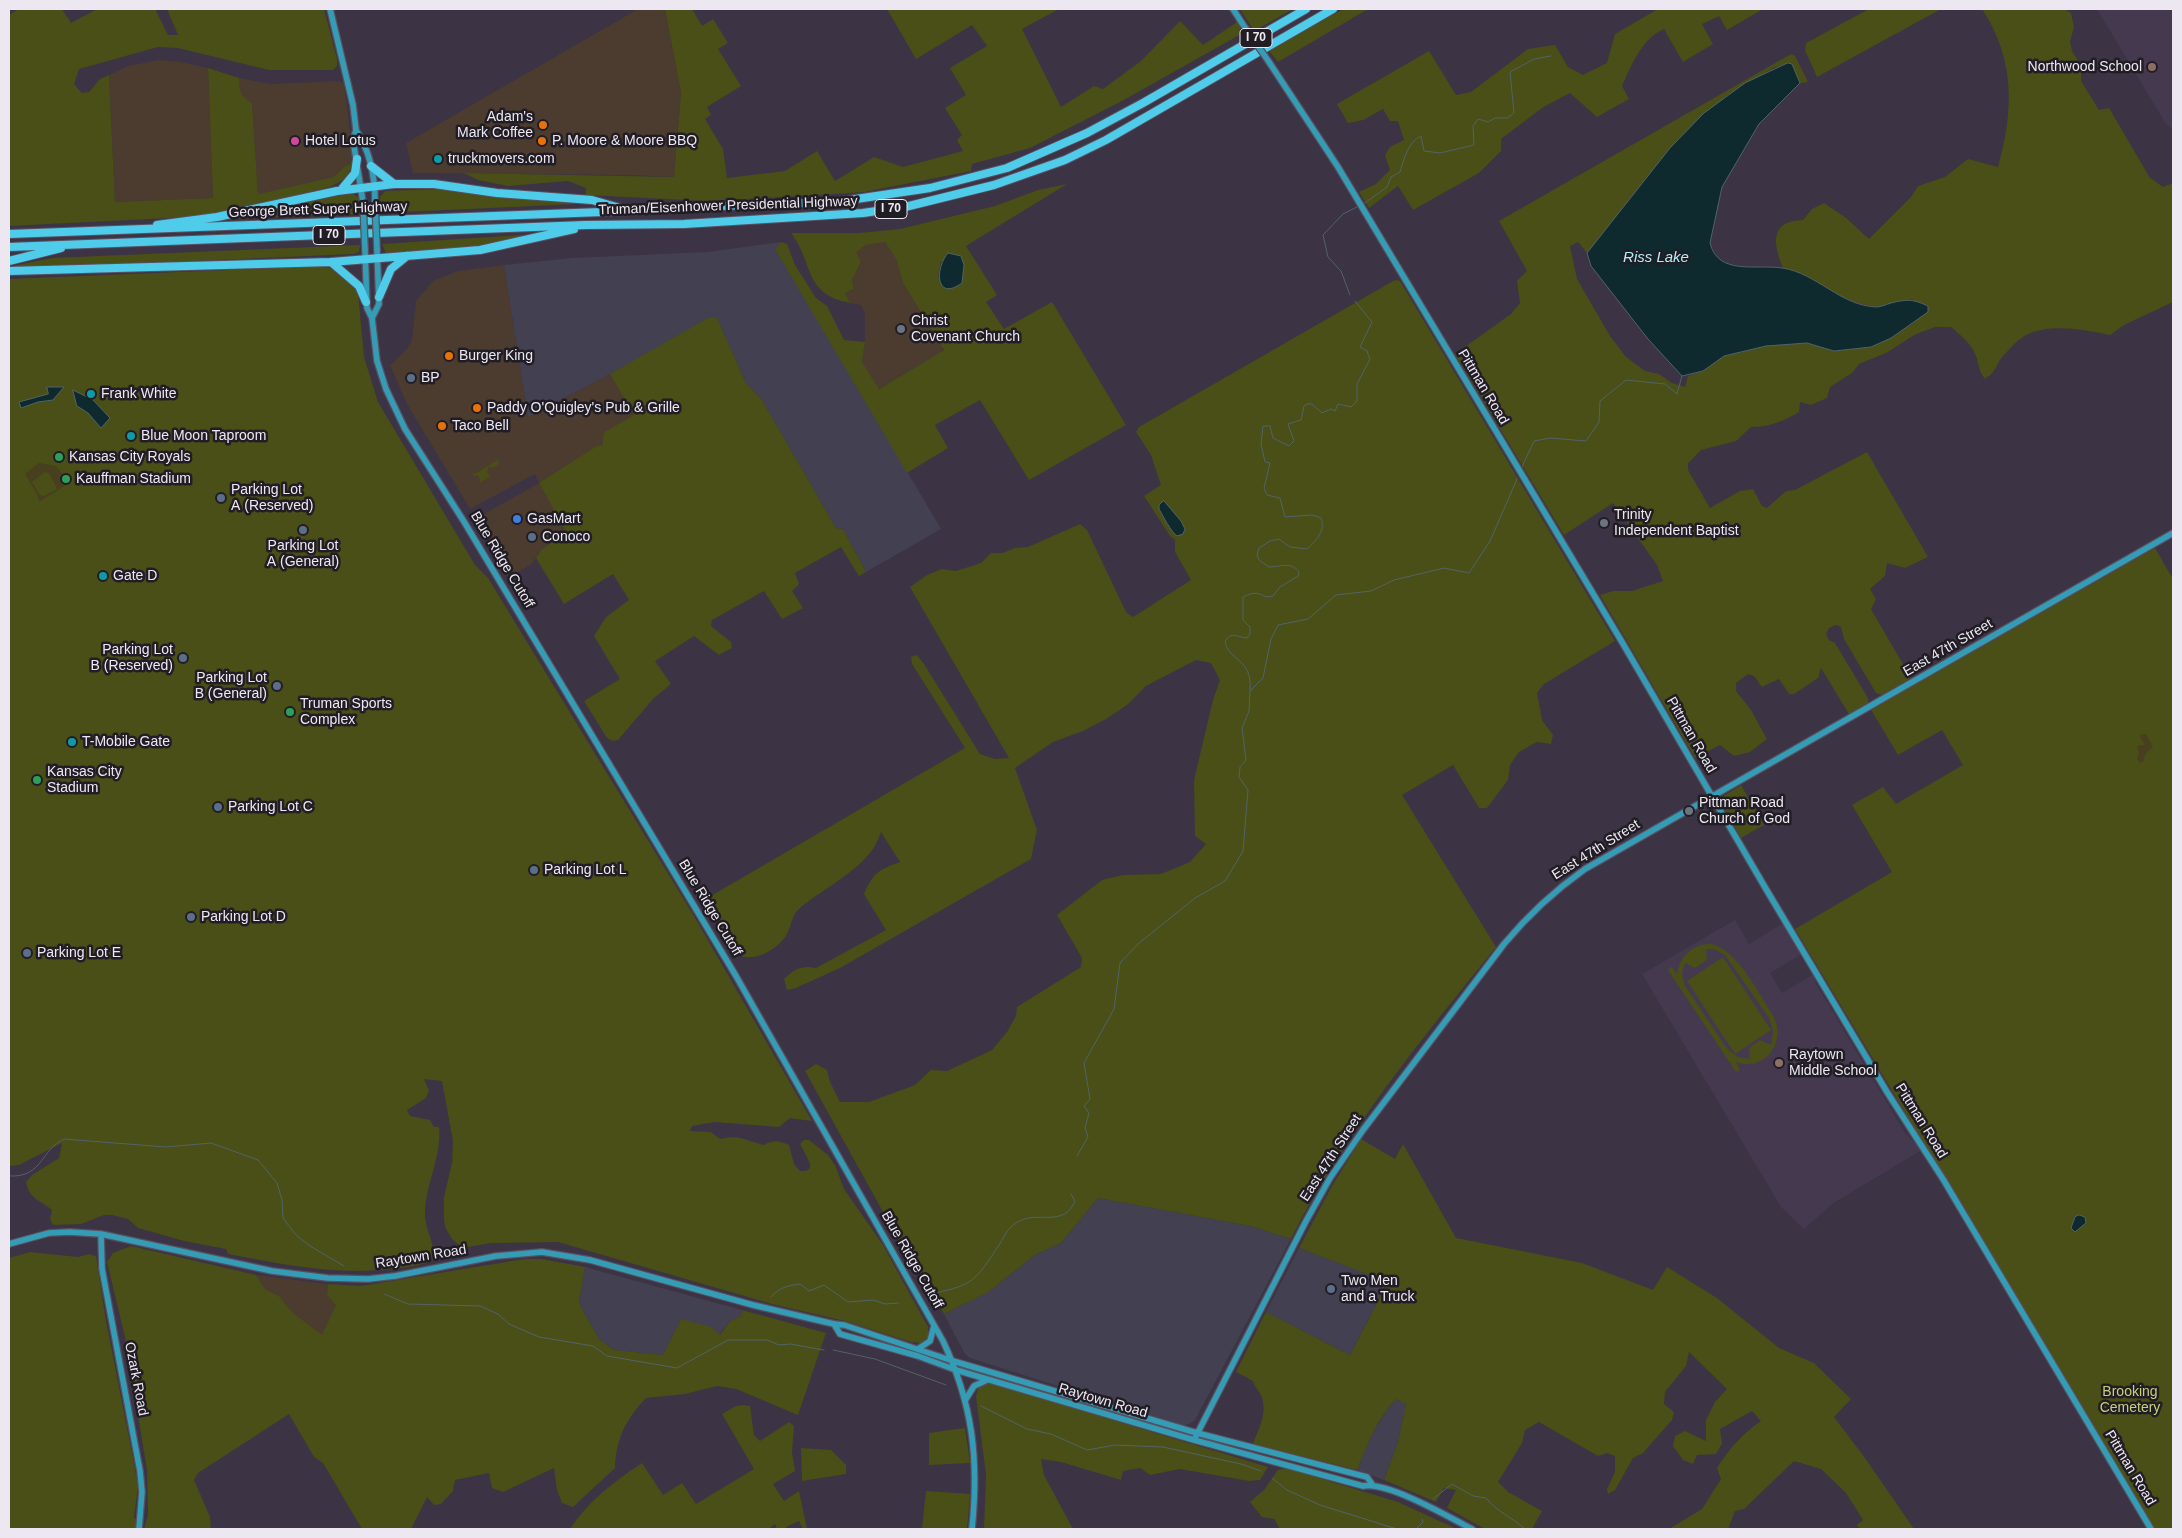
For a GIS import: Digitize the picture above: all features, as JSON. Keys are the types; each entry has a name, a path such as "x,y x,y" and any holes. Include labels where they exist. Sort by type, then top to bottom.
{"highway":[{"name":"Truman/Eisenhower Presidential Highway","path":"629,211 778,203 829,203 930,188 1007,168 1087,133 1143,104 1306,9"},
{"name":"Truman/Eisenhower Presidential Highway","path":"586,225 684,224 863,213 905,207 994,185 1065,160 1106,140 1333,9"},
{"path":"340,190 355,173 357,159"},
{"path":"371,166 394,184"},
{"path":"136,230 176,221 217,217 340,190 394,184 434,184 497,193 592,200 629,211"},
{"name":"George Brett Super Highway","path":"9,234 629,211"},
{"path":"9,272 331,262 408,256 480,250 548,236 586,225"},
{"name":"George Brett Super Highway","path":"9,247 586,225"},
{"path":"9,262 72,245"},
{"path":"379,296 391,269 408,256"},
{"path":"331,262 360,286 366,302"}],"main road":[{"name":"Blue Ridge Cutoff","path":"330,9 347,74 356,130 365,143 375,186 379,307 372,318"},
{"name":"Pittman Road","path":"1233,9 1356,196 1882,1083 1943,1179 2152,1529"},
{"name":"Blue Ridge Cutoff","path":"356,130 353,140 362,188 366,302 372,318 377,361 386,389 405,429 463,520 736,976 934,1324 953,1361 966,1399 975,1454 972,1529"},
{"name":"East 47th Street","path":"1194,1440 1330,1178 1363,1130 1527,916 1553,892 1585,869 2173,533"},
{"name":"Raytown Road","path":"9,1244 49,1233 101,1234 272,1271 328,1278 384,1277 422,1272 496,1256 542,1252 590,1260 753,1305 844,1325 953,1361 1197,1433 1367,1478 1372,1484 1413,1500 1472,1529"},
{"name":"Ozark Road","path":"101,1234 102,1269 140,1471 139,1529"},
{"name":"Raytown Road","path":"834,1324 840,1334 918,1356 988,1380 1194,1440 1363,1486 1372,1484"},
{"path":"917,1349 926,1345 932,1339 934,1324"},
{"path":"966,1399 974,1386 988,1380"}],"shaded area":[{"path":"638,9 665,9 681,93 674,177 413,173 406,143"},
{"name":"Northwood School","path":"2097,9 2173,9 2173,130 2166,124"},
{"path":"159,60 181,62 208,68 213,198 115,202 109,75 128,66"},
{"path":"239,78 270,84 340,81 344,84 354,162 345,166 334,177 258,194 252,103 244,99 239,91"},
{"path":"781,242 776,249 941,529 866,572 843,529 836,528 762,400 746,383 717,318 708,319 646,355 528,417 504,265 572,258 707,252"},
{"path":"885,242 896,259 903,283 944,350 878,389 862,362 865,342 865,314 861,305 850,303 845,293 854,289 852,280 861,263 855,252 866,245"},
{"path":"504,265 528,417 610,374 634,415 604,432 602,446 598,445 539,483 535,474 470,509 407,404 390,365 408,348 412,340 416,301 433,281 458,271"},
{"path":"539,483 568,533 542,549 532,564 508,578 475,519"},
{"name":"Raytown Middle School","path":"1735,920 1749,944 1784,923 1802,954 1770,973 1782,993 1814,974 1815,982 1905,1133 1922,1150 1832,1204 1804,1229 1781,1207 1642,974"},
{"path":"1098,1198 1250,1226 1291,1239 1195,1420 1189,1424 1183,1426 970,1358 965,1354 944,1314 987,1293 1035,1255 1061,1243"},
{"path":"1299,1248 1388,1281 1350,1355 1266,1312"},
{"path":"585,1267 742,1310 742,1316 730,1321 719,1335 681,1319 663,1355 614,1350 599,1339 579,1303"},
{"path":"256,1275 328,1284 327,1295 337,1304 322,1336 293,1313 279,1296 265,1289"},
{"path":"1396,1399 1406,1404 1398,1442 1384,1480 1357,1470 1369,1440 1386,1411"}],"green space":[{"path":"19,9 62,9 71,23 97,9 155,9 168,35 178,35 167,9 324,9 337,59 337,66 333,70 269,70 178,48 158,47 79,69 74,84 82,93 89,92 100,79 109,75 115,202 213,198 208,68 239,78 241,93 252,103 258,194 334,177 345,166 354,162 352,167 342,180 329,187 231,213 190,217 9,226 9,15"},
{"path":"665,9 692,9 702,26 713,19 728,43 718,49 741,86 707,107 711,115 705,119 723,149 727,178 785,171 817,151 835,181 874,157 903,167 963,151 957,140 962,135 945,108 966,95 950,68 987,46 972,25 916,59 887,9 1059,9 1022,29 1061,107 1094,86 1103,89 1141,61 1180,21 1203,45 1237,22 1243,33 1122,101 1030,148 972,164 971,171 864,192 707,201 586,195 586,188 568,181 508,186 478,180 464,173 674,177 681,93"},
{"path":"1240,9 1293,9 1254,31"},
{"path":"1343,9 1368,9 1278,62 1269,51"},
{"path":"1658,9 1763,9 1727,30 1719,16 1702,24 1713,44 1683,62 1664,29 1656,33 1638,53 1622,86 1629,99 1597,117 1570,93 1542,108 1501,139 1501,151 1479,173 1413,210 1398,186 1369,208 1359,192 1376,184 1390,170 1385,155 1390,147 1404,140 1398,121 1390,121 1383,109 1363,120 1348,123 1337,104 1429,51 1456,95 1471,92 1528,49 1555,45 1568,67 1583,75 1607,63 1615,34"},
{"path":"1869,9 1941,9 1817,77 1805,50 1806,43"},
{"path":"1982,9 2064,9 2071,13 2074,27 2070,42 2072,51 2081,65 2081,81 2099,110 2109,108 2150,178 2163,187 2173,183 2173,302 2124,325 2110,335 2057,328 2036,331 2026,335 2010,348 2000,360 1993,373 1985,379 1971,346 1951,327 1935,327 1914,335 1888,352 1859,364 1852,373 1830,387 1827,398 1811,405 1800,402 1799,412 1788,418 1770,425 1751,427 1736,441 1701,450 1688,463 1688,470 1710,508 1740,491 1753,489 1762,506 1767,508 1786,491 1795,490 1867,452 1928,557 1905,568 1887,563 1885,576 1870,589 1876,599 1871,609 1911,678 1882,695 1876,693 1844,639 1841,627 1836,625 1829,628 1826,634 1829,640 1835,643 1868,698 1868,703 1849,714 1821,668 1818,678 1794,694 1789,694 1779,679 1762,687 1754,676 1748,674 1736,683 1736,691 1751,710 1767,739 1750,752 1734,756 1720,745 1695,758 1600,595 1613,591 1632,591 1663,581 1657,565 1613,503 1564,535 1455,354 1511,314 1520,303 1517,281 1527,271 1499,221 1791,54 1795,56 1808,82 1800,83 1792,64 1775,67 1726,96 1670,148 1587,253 1578,242 1570,246 1577,279 1610,336 1626,357 1645,371 1659,374 1672,383 1685,387 1688,376 1703,371 1724,356 1766,346 1807,343 1835,351 1871,347 1891,338 1915,322 1913,299 1878,307 1843,298 1808,277 1783,268 1777,251 1776,235 1784,225 1792,221 1803,220 1812,209 1824,203 1846,218 1869,239 1911,197 1918,186 1945,177 1968,159 1998,167 2007,125 2008,85 2001,47"},
{"path":"1067,184 966,246 997,295 986,302 1004,329 1052,302 1126,425 1029,480 980,400 935,425 948,448 907,473 775,249 781,242 787,244 795,265 816,298 827,306 844,340 865,342 862,362 879,389 944,350 903,283 896,259 885,242 866,245 856,252 861,262 852,280 854,289 845,293 850,303 835,299 817,285 791,233 859,233 900,229 995,206 1038,190","holes":["941,261 964,265 962,283 942,285 938,276"]},
{"path":"440,189 577,204 381,213 380,197 385,191"},
{"path":"352,193 359,198 358,214 231,219"},
{"path":"521,235 532,236 463,249 386,253 382,244"},
{"path":"360,245 359,252 354,254 9,269 17,265 52,258"},
{"name":"Truman Sports Complex","path":"320,267 335,270 347,277 353,284 358,293 364,357 378,402 475,565 488,578 694,916 812,1121 790,1118 779,1127 715,1122 692,1126 690,1131 711,1132 720,1139 733,1137 764,1145 780,1142 789,1145 794,1164 800,1171 806,1171 810,1168 810,1163 800,1144 804,1140 809,1140 828,1155 835,1165 844,1189 883,1245 928,1327 928,1337 921,1343 911,1342 845,1321 772,1304 558,1242 491,1243 468,1247 459,1245 452,1239 445,1227 444,1218 444,1197 452,1163 453,1141 442,1081 424,1079 429,1091 426,1098 407,1110 410,1116 430,1120 434,1127 439,1127 438,1149 425,1214 433,1248 433,1260 413,1266 370,1271 349,1271 270,1262 228,1254 226,1249 184,1241 138,1228 128,1219 112,1215 104,1215 81,1224 53,1225 50,1219 52,1210 32,1196 26,1182 32,1175 59,1158 62,1143 19,1165 9,1166 9,279"},
{"path":"1395,280 1400,281 1615,641 1544,684 1537,693 1542,720 1553,735 1551,744 1537,742 1519,752 1510,765 1508,780 1487,808 1479,808 1453,765 1402,795 1496,947 1413,1052 1360,1124 1312,1200 1291,1239 1250,1226 1098,1198 1061,1243 1035,1255 987,1293 944,1314 908,1252 903,1248 805,1071 816,1064 827,1070 830,1082 840,1102 869,1102 915,1085 931,1070 947,1071 992,1050 1007,1032 1016,1016 1017,1007 1081,967 1082,958 1057,915 1102,880 1123,875 1161,874 1190,862 1206,844 1195,836 1194,780 1213,700 1220,680 1211,663 1196,660 1146,686 1127,705 1106,719 1083,731 1053,742 1015,768 1037,830 1031,859 840,968 796,988 787,990 784,979 795,970 806,967 816,968 886,930 864,894 870,881 877,873 886,867 900,862 881,832 875,846 860,864 800,908 794,916 784,938 766,953 751,957 743,957 737,954 704,900 965,748 912,664 911,657 917,655 924,664 980,754 995,759 1009,758 910,587 927,575 942,569 956,571 981,563 991,553 1003,553 1015,548 1028,547 1080,524 1087,530 1126,612 1133,617 1191,580 1175,552 1175,540 1170,536 1144,496 1161,485 1151,455 1136,432 1139,427"},
{"path":"708,318 717,318 746,383 762,400 836,528 843,529 866,572 859,576 841,547 795,573 799,584 792,591 803,608 782,619 764,591 712,620 711,626 731,642 732,648 719,655 694,636 655,661 671,684 653,699 618,740 613,741 607,738 584,701 620,679 594,636 606,617 629,600 613,574 564,604 536,558 542,549 567,533 539,483 598,445 602,446 604,432 634,415 610,374"},
{"path":"495,458 500,463 493,468 489,466 487,472 493,480 489,477 481,482 482,486 478,475 474,476 472,472 475,474 496,461"},
{"name":"Brooking Cemetery","path":"2155,548 2173,579 2173,1529 2155,1529 1795,929 1892,872 1852,805 1883,787 1896,804 1963,765 1942,730 1898,755 1871,710"},
{"path":"1741,785 1764,825 1741,838 1719,799"},
{"path":"1711,944 1721,947 1739,963 1774,1017 1777,1027 1775,1045 1770,1053 1756,1063 1736,1062 1740,1070 1736,1072 1668,970 1672,967 1677,974 1681,962 1688,952","holes":["1706,949 1714,949 1725,955 1769,1018 1773,1031 1771,1045 1760,1040 1749,1048 1750,1059 1738,1057 1727,1049 1684,984 1682,973 1685,963 1695,968 1707,960"]},
{"path":"1723,957 1771,1030 1735,1054 1687,981"},
{"path":"1361,1139 1395,1159 1403,1144 1456,1238 1582,1263 1653,1290 1667,1267 1717,1298 1779,1348 1814,1363 1851,1399 1834,1417 1914,1529 1860,1529 1857,1525 1863,1520 1846,1493 1821,1469 1794,1461 1744,1509 1735,1511 1728,1529 1669,1529 1702,1509 1721,1479 1717,1468 1731,1448 1761,1421 1752,1411 1720,1429 1722,1444 1716,1454 1697,1455 1693,1464 1683,1460 1673,1446 1675,1436 1685,1431 1706,1441 1706,1420 1715,1402 1727,1389 1689,1352 1686,1366 1665,1392 1664,1404 1674,1412 1672,1420 1643,1453 1633,1458 1615,1490 1608,1494 1607,1489 1615,1472 1615,1456 1607,1453 1598,1456 1539,1422 1525,1430 1522,1443 1498,1482 1508,1492 1542,1511 1532,1529 1485,1529 1447,1508 1456,1490 1444,1488 1436,1502 1384,1480 1398,1442 1406,1404 1396,1399 1378,1424 1357,1470 1253,1444 1264,1410 1262,1398 1253,1381 1236,1372 1266,1312 1350,1355 1388,1282 1299,1248 1332,1186"},
{"path":"131,1246 256,1275 265,1289 279,1296 293,1313 322,1335 336,1305 327,1295 328,1284 361,1286 524,1259 542,1259 585,1267 579,1303 599,1339 614,1350 663,1355 681,1319 711,1327 720,1335 730,1321 742,1316 742,1310 826,1333 798,1415 736,1389 717,1386 685,1394 646,1398 623,1430 617,1448 615,1468 573,1507 562,1503 557,1490 554,1468 503,1492 492,1488 489,1473 455,1480 453,1491 441,1504 434,1505 427,1497 411,1529 362,1529 323,1463 314,1457 289,1414 198,1473 194,1480 210,1517 211,1529 144,1529 148,1515 147,1470 125,1337 107,1262 113,1253"},
{"path":"30,1252 78,1257 89,1254 96,1256 106,1321 138,1486 134,1517 142,1529 9,1529 9,1258"},
{"path":"985,1384 993,1384 1268,1467 1260,1480 1249,1481 1180,1469 1150,1475 1140,1468 1123,1471 1121,1480 1061,1462 1041,1459 1044,1475 1073,1529 984,1529 986,1475 976,1396 978,1389"},
{"path":"736,1406 750,1406 754,1435 760,1441 789,1422 794,1426 792,1452 795,1471 773,1484 784,1501 799,1491 807,1529 803,1529 799,1521 786,1527 786,1529 777,1529 775,1524 769,1529 570,1529 585,1509 603,1492 642,1463 663,1495 682,1483 696,1504 754,1469 722,1414"},
{"path":"965,1428 970,1463 929,1465 929,1433"},
{"path":"801,1448 831,1450 846,1465 846,1474 802,1481"},
{"path":"1286,1468 1398,1502 1457,1529 1280,1529 1274,1519 1262,1517 1250,1502 1264,1490 1278,1470"},
{"path":"926,1491 970,1494 967,1529 922,1529"}],"sand":[{"path":"39,463 56,466 65,477 66,485 39,502 38,496 25,474","holes":["45,472 49,473 57,489 44,496 40,495 32,482"]},
{"path":"2141,734 2146,734 2153,747 2145,754 2144,761 2140,763 2137,759 2139,752 2137,747 2145,745 2140,737"}],"water":[{"name":"Riss Lake","path":"1788,63 1792,64 1800,83 1759,124 1722,187 1710,243 1714,253 1721,260 1730,264 1782,268 1795,271 1840,296 1864,305 1879,307 1910,300 1928,306 1928,312 1891,338 1871,347 1834,351 1807,343 1766,346 1724,356 1703,371 1682,376 1648,339 1591,266 1587,253 1670,148 1704,113 1745,83"},
{"path":"948,253 961,256 964,265 962,283 947,289 942,286 939,275"},
{"path":"47,387 64,387 53,400 38,402 21,408 19,402 48,394"},
{"path":"73,390 93,400 110,418 101,428 88,413 77,406"},
{"path":"1164,501 1181,521 1185,529 1183,534 1177,536 1165,520 1159,509 1159,505"},
{"path":"2079,1215 2085,1217 2086,1223 2075,1232 2071,1228 2075,1217"}],"waterway":[{"path":"1362,205 1387,187 1391,177 1400,172 1410,147 1421,136 1424,151 1440,153 1474,145 1473,126 1478,119 1488,122 1495,118 1507,118 1514,113 1510,72 1534,59 1551,56"},
{"path":"1350,295 1341,271 1328,257 1323,235 1343,214 1359,206"},
{"path":"1250,690 1248,672 1227,648 1225,641 1232,635 1247,638 1250,634 1250,627 1243,620 1243,597 1255,593 1266,597 1273,596 1280,587 1298,576 1299,572 1285,565 1269,567 1259,560 1257,555 1259,548 1270,541 1279,539 1290,547 1307,549 1317,539 1322,527 1321,518 1312,515 1285,517 1280,498 1267,495 1264,488 1270,463 1265,462 1261,444 1263,426 1270,426 1273,438 1289,446 1294,441 1288,424 1301,420 1304,406 1307,404 1312,404 1322,413 1331,409 1335,411 1338,404 1351,407 1357,401 1357,384 1370,359 1367,351 1360,347 1372,322 1355,301"},
{"path":"1522,467 1534,441 1550,438 1586,441 1599,422 1600,401 1626,380 1665,384 1677,394 1682,376"},
{"path":"1077,1156 1088,1137 1085,1128 1089,1113 1084,1106 1090,1099 1084,1063 1114,1009 1120,963 1138,944 1195,898 1225,881 1243,851 1248,790 1239,777 1240,767 1246,760 1242,728 1249,711 1250,691 1263,678 1271,639 1278,625 1308,619 1336,595 1371,591 1394,580 1444,568 1469,573 1490,541 1517,479"},
{"path":"9,1176 20,1175 35,1168 50,1149 64,1139 166,1147 211,1143 258,1160 277,1183 282,1200 283,1218 296,1235 310,1246 344,1266"},
{"path":"935,1293 959,1287 980,1273 1008,1230 1019,1221 1033,1217 1060,1216 1067,1212 1075,1201 1071,1194"},
{"path":"771,1297 781,1289 791,1285 800,1284 809,1291 824,1285 848,1302 873,1300 885,1304 899,1303"},
{"path":"384,1294 408,1304 480,1306 498,1314 509,1324 539,1337 593,1346 607,1356 677,1368 728,1340 767,1340 779,1345 790,1344 824,1350"},
{"path":"833,1350 875,1359 946,1385"},
{"path":"981,1406 1027,1429 1051,1434 1087,1450 1115,1445 1163,1447 1241,1464 1261,1471"},
{"path":"1272,1478 1287,1490 1320,1505 1397,1529"},
{"path":"1433,1499 1452,1484 1473,1496 1486,1498 1525,1529"},
{"path":"1416,1529 1423,1522 1422,1519"}],"place":[{"name":"Northwood School","path":"2152,67"},
{"name":"Adam's Mark Coffee","path":"543,125"},
{"name":"Hotel Lotus","path":"295,141"},
{"name":"P. Moore & Moore BBQ","path":"542,141"},
{"name":"truckmovers.com","path":"438,159"},
{"name":"Christ Covenant Church","path":"901,329"},
{"name":"Burger King","path":"449,356"},
{"name":"BP","path":"411,378"},
{"name":"Frank White","path":"91,394"},
{"name":"Paddy O'Quigley's Pub & Grille","path":"477,408"},
{"name":"Taco Bell","path":"442,426"},
{"name":"Blue Moon Taproom","path":"131,436"},
{"name":"Kansas City Royals","path":"59,457"},
{"name":"Kauffman Stadium","path":"66,479"},
{"name":"Parking Lot A (Reserved)","path":"221,498"},
{"name":"GasMart","path":"517,519"},
{"name":"Trinity Independent Baptist","path":"1604,523"},
{"name":"Parking Lot A (General)","path":"303,530"},
{"name":"Conoco","path":"532,537"},
{"name":"Gate D","path":"103,576"},
{"name":"Parking Lot B (Reserved)","path":"183,658"},
{"name":"Parking Lot B (General)","path":"277,686"},
{"name":"Truman Sports Complex","path":"290,712"},
{"name":"T-Mobile Gate","path":"72,742"},
{"name":"Kansas City Stadium","path":"37,780"},
{"name":"Parking Lot C","path":"218,807"},
{"name":"Pittman Road Church of God","path":"1689,811"},
{"name":"Parking Lot L","path":"534,870"},
{"name":"Parking Lot D","path":"191,917"},
{"name":"Parking Lot E","path":"27,953"},
{"name":"Raytown Middle School","path":"1779,1063"},
{"name":"Two Men and a Truck","path":"1331,1289"}]}
